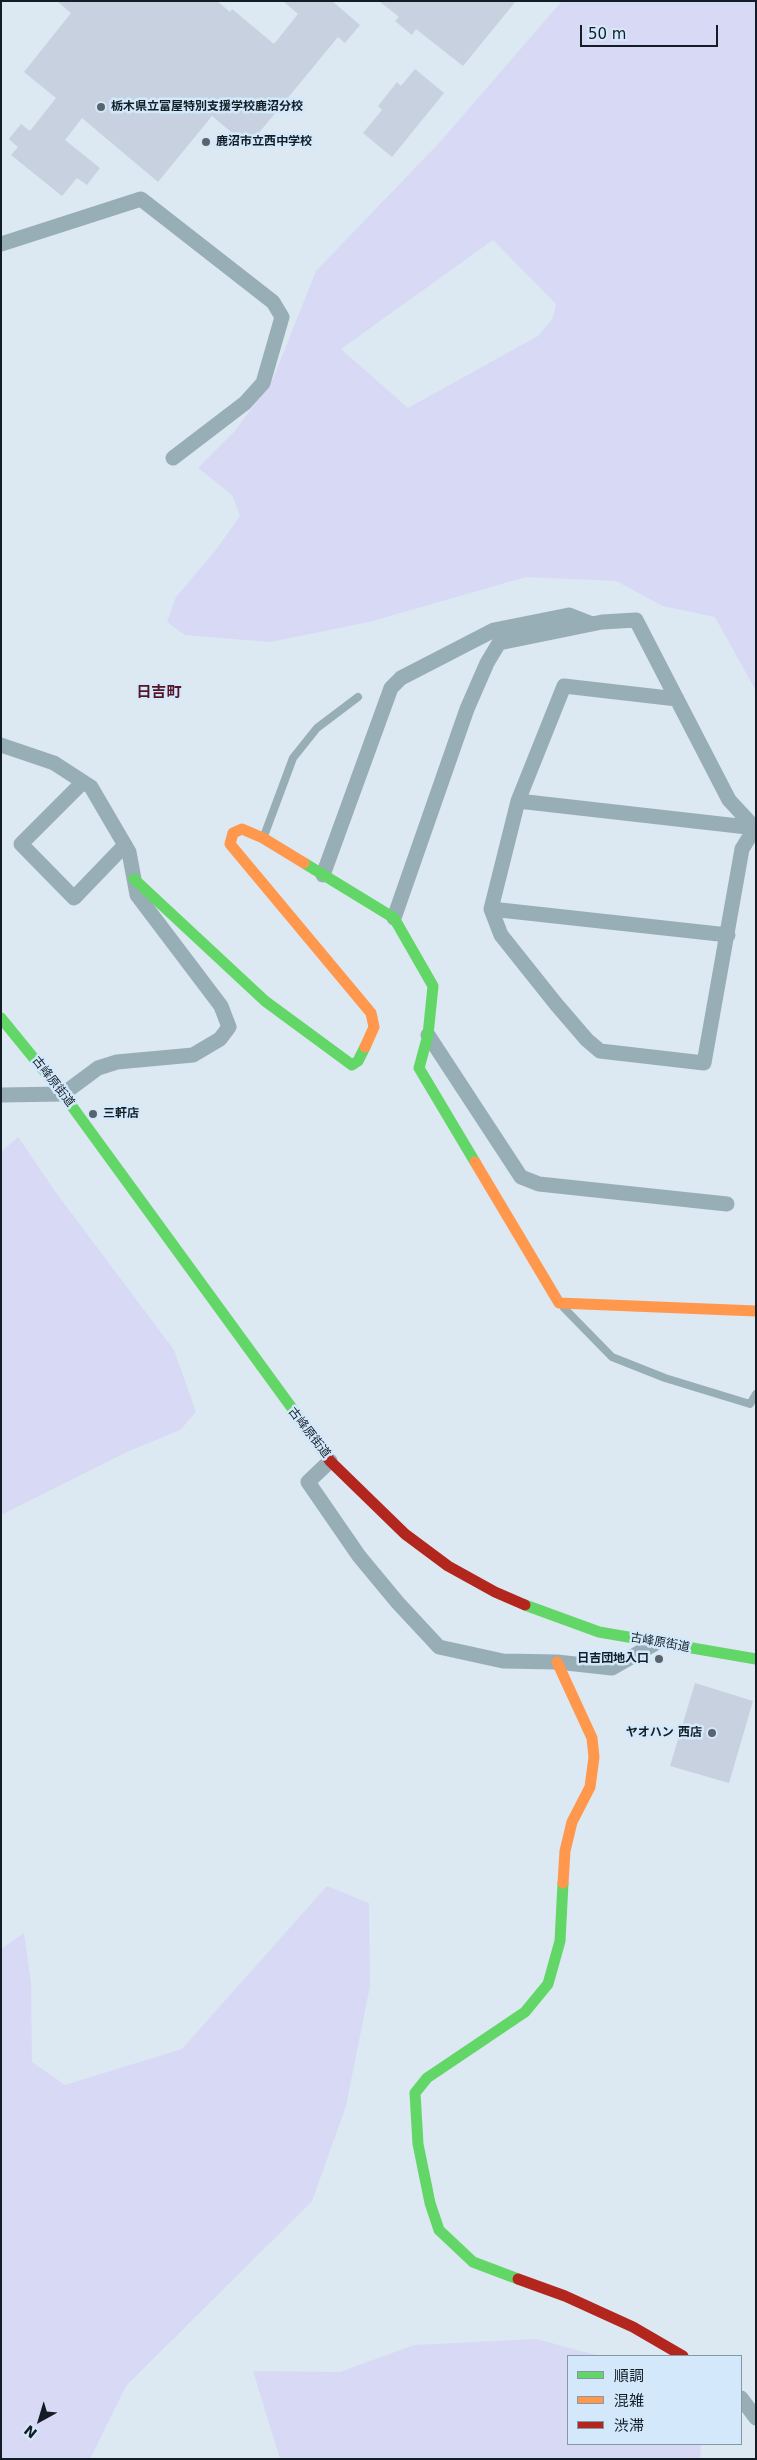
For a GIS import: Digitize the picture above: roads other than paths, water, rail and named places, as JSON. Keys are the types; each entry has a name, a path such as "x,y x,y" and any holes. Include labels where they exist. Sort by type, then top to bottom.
{"street":[{"path":"1,244 141,199 274,302 282,316 263,383 245,403 173,458"},
{"path":"323,875 391,688 401,678 494,630 569,615 592,624"},
{"path":"394,918 467,709 486,663 499,643 592,624 636,620 729,800 755,828"},
{"path":"676,700 564,686 518,801 491,909 501,935 568,1019 600,1051 704,1063 728,935 728,918 742,849 755,828"},
{"path":"1,745 54,763 91,787 125,845 137,895 221,1006 228,1027 220,1039 193,1055 117,1062 98,1068 63,1094 1,1095"},
{"path":"83,782 22,844 74,898 125,845"},
{"path":"518,801 755,828"},
{"path":"134,879 265,1000 352,1065 358,1061 374,1027 371,1012 230,844 234,833 242,829 263,838 394,918 433,986 428,1035 418,1068 559,1303 756,1311"},
{"path":"491,909 728,935"},
{"name":"古峰原街道","path":"1,1018 63,1094 330,1461 405,1534 456,1570 495,1592 543,1614 599,1632 756,1659"},
{"path":"428,1035 521,1177 540,1184 727,1204"},
{"path":"330,1461 308,1482 359,1556 398,1603 439,1646 503,1661 557,1662 612,1668 656,1643"},
{"path":"557,1662 592,1738 594,1757 590,1787 572,1822 564,1851 560,1941 548,1984 525,2012 427,2078 415,2093 418,2144 430,2203 439,2230 473,2262 633,2327 681,2355"},
{"path":"742,2399 756,2418"}],"lane":[{"path":"263,838 293,758 317,728 358,697"},
{"path":"559,1303 612,1357 666,1378 750,1404 756,1394"}],"place":[{"name":"栃木県立富屋特別支援学校鹿沼分校","path":"101,107"},
{"name":"鹿沼市立西中学校","path":"206,142"},
{"name":"三軒店","path":"93,1114"},
{"name":"日吉団地入口","path":"659,1659"},
{"name":"ヤオハン 西店","path":"712,1733"}],"district":[{"name":"日吉町","path":"159,693"}]}
